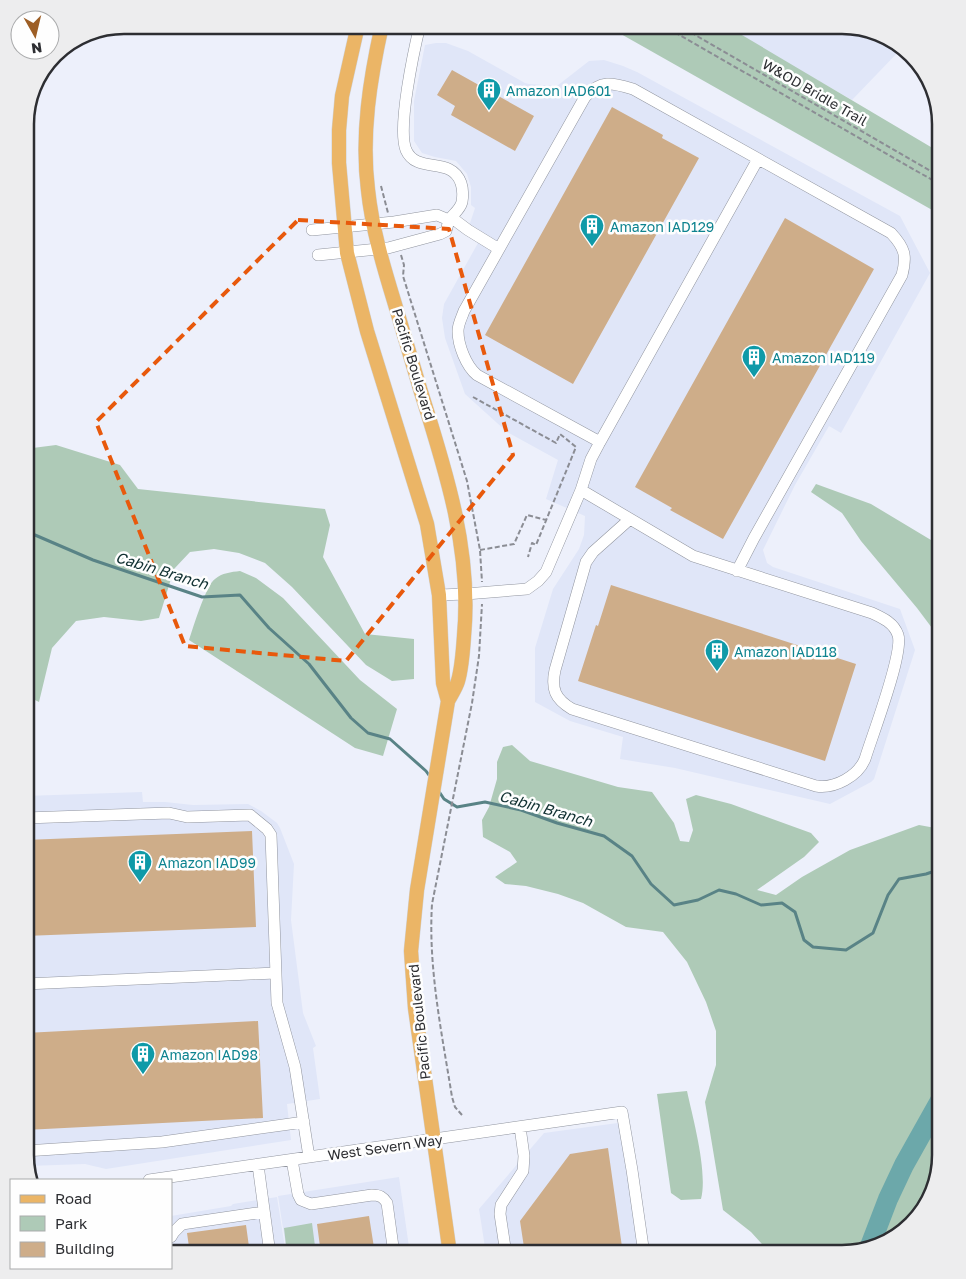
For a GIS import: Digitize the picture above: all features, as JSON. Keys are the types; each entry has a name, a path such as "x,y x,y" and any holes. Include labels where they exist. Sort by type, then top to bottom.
{"main road":[{"name":"Pacific Boulevard","path":"356,34 342,96 339,130 347,253 367,331 427,524 439,595 443,683 448,702"},
{"name":"Pacific Boulevard","path":"380,34 370,87 366,130 365,156 368,192 379,249 432,424 454,508 462,546 466,594 466,612 458,682 448,702 417,890 412,951 413,994 449,1245"}],"street":[{"path":"318,255 398,246 440,234 446,231 451,219 459,209 463,197 458,176 447,168 420,163 413,159 406,150 404,142 407,91 418,34"},
{"path":"600,442 486,380 470,369 459,337 458,328 464,311 585,97 600,85 615,83 633,89 891,233 900,243 904,253 905,263 902,275 737,571"},
{"path":"439,595 527,589 546,572 581,490 591,459 758,159"},
{"path":"312,230 374,224 437,214 451,219 499,249"},
{"path":"581,490 693,556 881,617 891,623 898,634 898,655 865,759 856,773 830,786 816,786 572,709 558,699 553,686 555,670 586,562 593,552 630,519"},
{"path":"34,818 169,813 187,817 250,816 267,829 271,835 277,1003 295,1067 309,1157"},
{"path":"34,984 275,973"},
{"name":"West Severn Way","path":"155,1179 622,1112 643,1245"},
{"path":"34,1150 162,1142 304,1122"},
{"path":"505,1245 500,1214 501,1205 523,1171 524,1156 520,1127"},
{"path":"292,1160 298,1194 301,1200 311,1204 372,1194 384,1198 387,1203 393,1245"},
{"path":"258,1165 269,1245"},
{"path":"172,1235 182,1224 264,1212"}],"path":[{"path":"678,34 932,180"},
{"name":"W&OD Bridle Trail","path":"694,34 932,171"},
{"path":"473,397 556,443 560,434 576,447 536,545 532,543 528,557"},
{"path":"480,550 514,544 527,514 546,520"},
{"path":"459,764 432,904 431,936 437,1001 452,1097 455,1107 462,1115"}],"highlighted area":[{"path":"298,220 449,229 513,455 346,661 185,646 96,422"}],"shaded area":[{"path":"737,34 860,35 882,43 897,53 852,100"},
{"path":"446,43 468,51 529,84 557,86 589,61 604,60 623,66 900,216 930,273 841,433 829,426 795,485 763,550 767,563 773,567 900,609 915,650 874,779 871,782 830,804 675,768 620,759 623,737 570,721 535,702 535,648 553,589 579,549 584,535 585,516 546,499 558,460 507,432 465,394 445,338 442,318 444,304 478,243 466,235 475,208 471,205 471,187 467,174 456,161 422,153 414,141 414,101 425,45"},
{"path":"142,792 143,802 193,805 248,804 277,823 294,864 291,920 303,1013 316,1046 313,1048 320,1099 287,1104 291,1140 106,1169 85,1164 34,1166 34,796"},
{"path":"625,1122 643,1245 485,1245 479,1209 544,1133"},
{"path":"399,1177 409,1245 286,1245 278,1196"},
{"path":"277,1197 285,1245 172,1245 172,1216 231,1206 233,1204"}],"green space":[{"path":"621,34 740,34 932,148 932,210"},
{"path":"56,445 120,465 138,489 325,509 330,525 323,557 365,634 414,639 414,679 392,681 366,665 292,587 265,563 239,553 214,549 190,552 174,569 159,618 141,621 104,617 76,621 52,648 39,702 34,700 34,448"},
{"path":"816,484 871,504 932,541 932,628 861,541 842,513 811,492"},
{"path":"240,571 256,578 283,598 360,680 397,709 383,756 355,748 189,640 200,607 211,583 224,574"},
{"path":"512,745 530,761 618,787 652,792 674,823 680,841 689,842 693,830 686,799 696,795 731,804 811,833 819,842 804,857 757,890 776,895 802,877 850,850 919,825 932,827 931,1173 923,1195 910,1215 902,1223 882,1236 860,1244 763,1245 751,1232 723,1210 705,1102 716,1065 716,1031 706,1002 687,962 663,932 626,927 583,903 526,886 505,884 495,877 517,862 510,852 483,837 482,820 489,807 497,779 497,762 503,747"},
{"path":"687,1091 699,1145 703,1188 701,1199 681,1200 671,1193 657,1094"},
{"path":"312,1223 315,1245 286,1245 284,1228"}],"building":[{"name":"Amazon IAD601","path":"452,70 534,116 515,151 451,115 455,106 437,95"},
{"name":"Amazon IAD129","path":"612,107 663,135 662,138 699,158 573,384 485,335"},
{"name":"Amazon IAD119","path":"785,218 874,269 723,539 670,510 672,508 635,487"},
{"name":"Amazon IAD118","path":"611,585 856,664 825,761 578,681"},
{"name":"Amazon IAD99","path":"252,831 256,927 34,936 34,840"},
{"name":"Amazon IAD98","path":"258,1021 263,1118 34,1130 34,1033"},
{"path":"608,1148 622,1245 524,1245 520,1221 570,1154"},
{"path":"369,1216 374,1245 320,1245 317,1224"},
{"path":"246,1225 249,1245 189,1245 187,1233"}],"waterway":[{"name":"Cabin Branch","path":"34,535 93,560 202,597 240,595 269,628 309,664 351,718 368,733 390,739 426,771 431,778"},
{"name":"Cabin Branch","path":"438,790 444,799 457,807 485,802 521,810 557,823 604,836 632,856 651,884 674,905 698,900 719,890 736,894 761,905 782,903 795,912 804,940 813,947 846,950 873,933 888,895 899,879 932,872"},
{"path":"873,1239 904,1165 932,1115"}],"place":[{"name":"Amazon IAD601","path":"489,111"},
{"name":"Amazon IAD129","path":"592,247"},
{"name":"Amazon IAD119","path":"754,378"},
{"name":"Amazon IAD118","path":"717,672"},
{"name":"Amazon IAD99","path":"140,883"},
{"name":"Amazon IAD98","path":"143,1075"}]}
